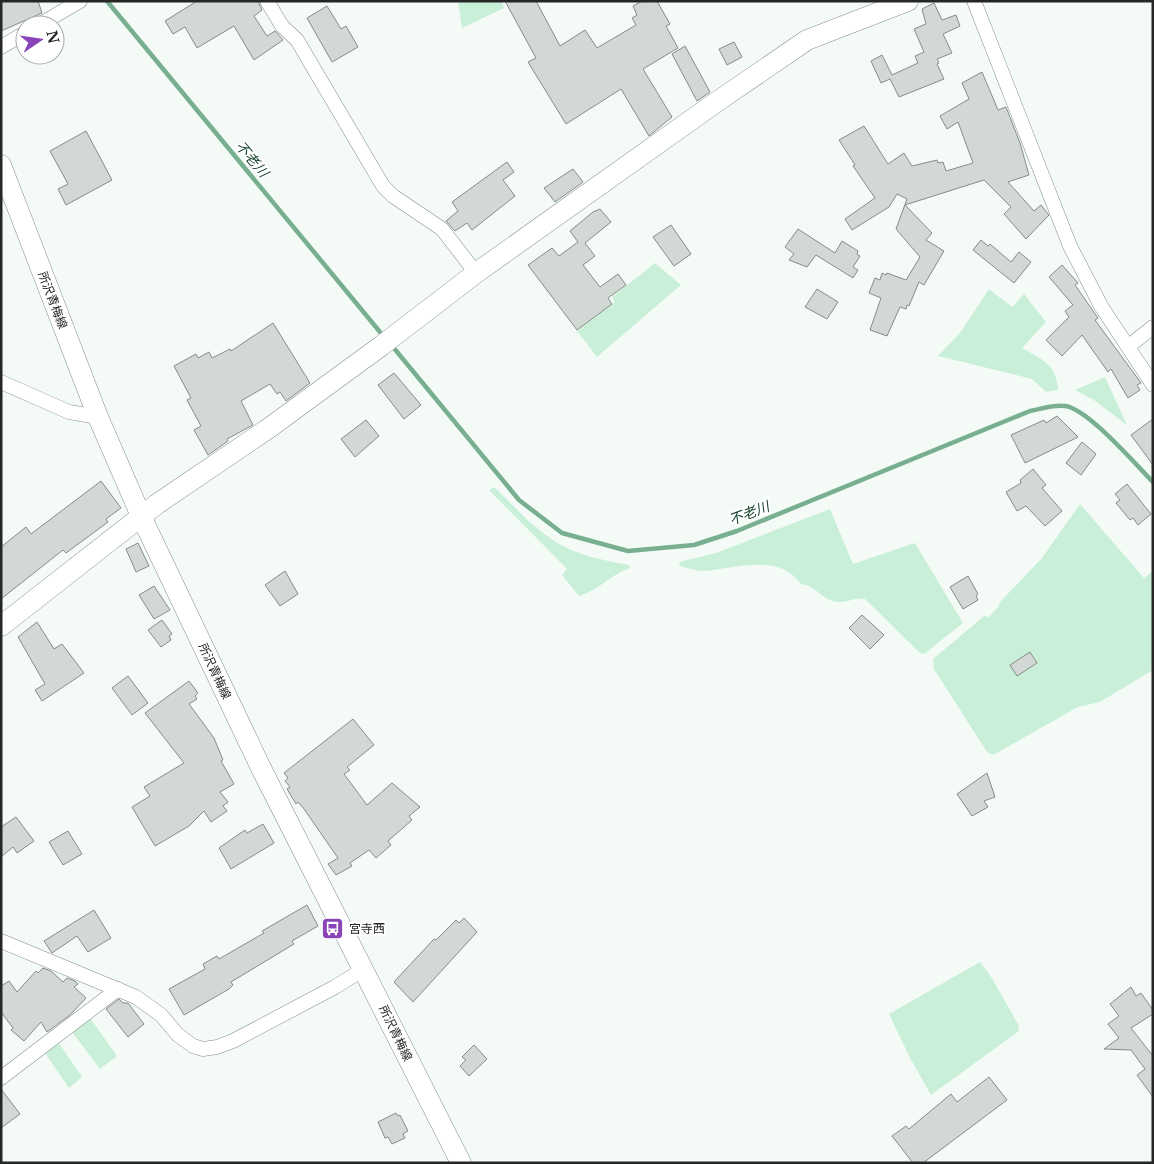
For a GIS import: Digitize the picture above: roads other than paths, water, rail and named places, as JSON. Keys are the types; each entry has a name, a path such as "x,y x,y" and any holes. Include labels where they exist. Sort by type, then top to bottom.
{"main road":[{"path":"1,626 141,516 269,428 476,273 807,40 908,1"},
{"name":"所沢青梅線","path":"1,165 98,417 141,516 261,768 461,1163"}],"street":[{"path":"56,15 80,1"},
{"path":"267,1 282,26 297,40 383,186 393,196 442,229 476,273"},
{"path":"974,1 1070,246 1101,306 1153,385"},
{"path":"1,47 15,39"},
{"path":"1129,346 1153,327"},
{"path":"1,382 69,412 98,417"},
{"path":"1,941 118,989 149,1006 161,1015 178,1035 193,1046 203,1049 217,1047 233,1041 335,988 364,969"},
{"path":"1,1078 118,989"}],"waterway":[{"name":"不老川","path":"107,1 380,332"},
{"name":"不老川","path":"393,347 519,500 562,533 628,551 694,545 737,531 1030,411 1052,406 1065,406 1086,416 1111,438 1153,482"}],"place":[{"name":"宮寺西","path":"333,928"}]}
